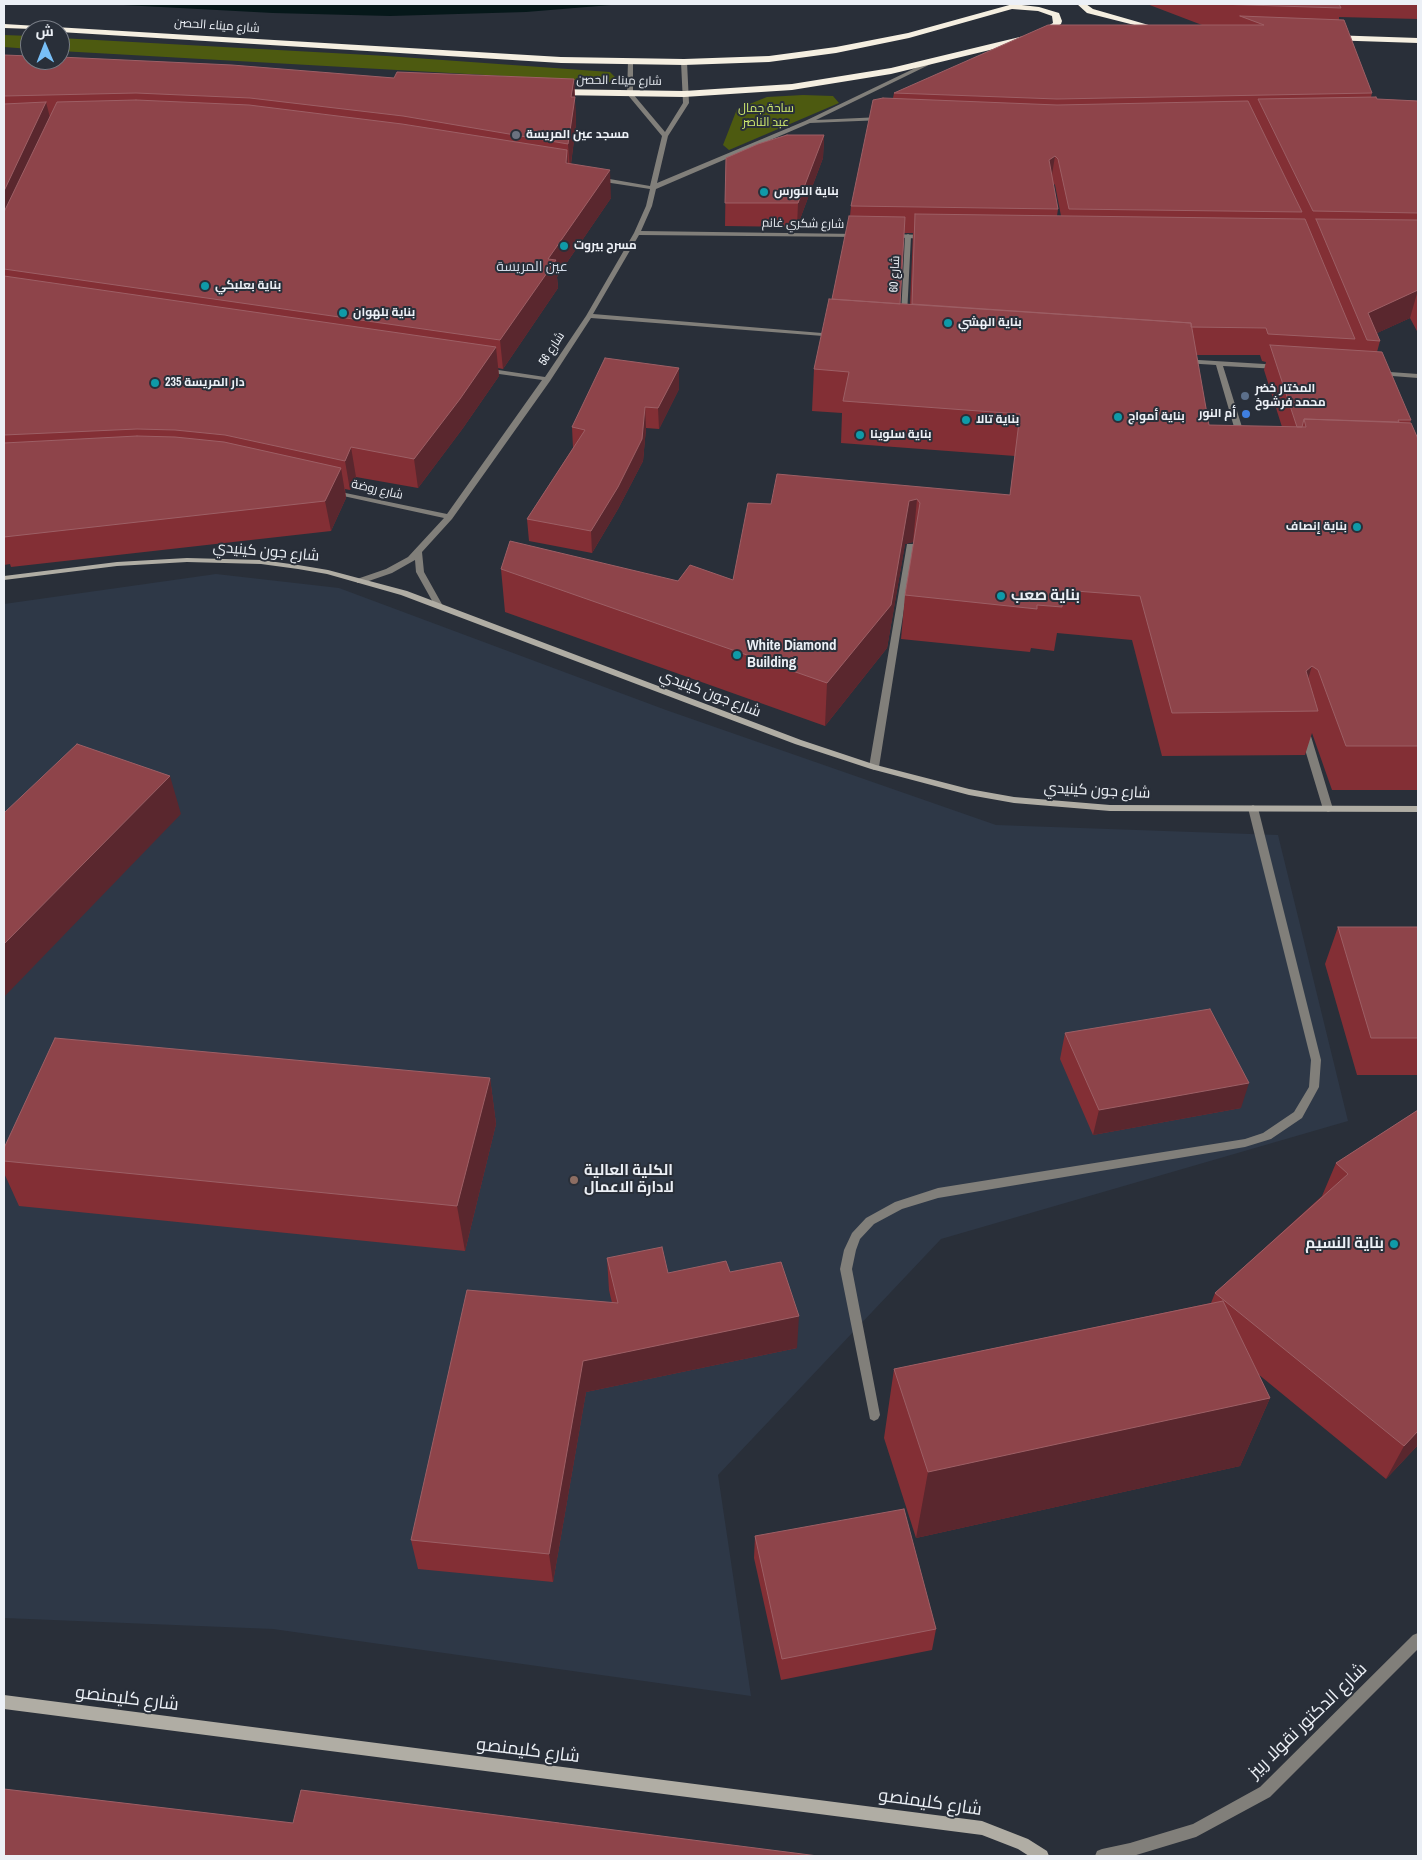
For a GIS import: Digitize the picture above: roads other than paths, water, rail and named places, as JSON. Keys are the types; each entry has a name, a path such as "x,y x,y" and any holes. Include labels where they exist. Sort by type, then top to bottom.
{"highway":[{"path":"1080,4 1090,11 1168,32 1129,31"},
{"name":"شارع ميناء الحصن","path":"4,26 561,60 630,62 769,59 836,50 909,35 1017,5 1039,9 1056,15 1057,24 1036,35"},
{"name":"شارع ميناء الحصن","path":"542,92 684,94 762,90 824,83 936,60 1036,35 1059,32"},
{"path":"1324,37 1418,41"}],"street":[{"path":"593,178 652,188 807,122 936,60"},
{"path":"630,62 630,94 665,136"},
{"name":"شارع 56","path":"360,581 400,566 418,552 449,517 547,379 589,316 637,233 649,206 665,136 686,103 684,94 684,62"},
{"path":"807,122 891,120"},
{"name":"شارع شكري غانم","path":"637,233 869,236"},
{"path":"879,236 937,237"},
{"name":"شارع 60","path":"904,323 908,236"},
{"path":"589,316 844,337"},
{"path":"1180,361 1287,368"},
{"path":"1219,363 1238,427 1250,443"},
{"path":"478,369 547,379"},
{"path":"1373,373 1418,376"},
{"name":"شارع روضة","path":"325,490 449,517"},
{"path":"874,767 910,546"},
{"path":"418,552 420,572 439,606"},
{"name":"شارع جون كينيدي","path":"4,578 117,564 187,560 279,564 328,572 404,593 798,742 874,767 968,792 1060,805 1110,808 1418,809"},
{"path":"1302,724 1328,809"},
{"path":"874,1414 846,1269 850,1250 856,1236 870,1221 899,1205 938,1193 1245,1143 1268,1136 1298,1116 1314,1087 1316,1060 1254,808"},
{"name":"شارع الدكتور نقولا ربيز","path":"1102,1856 1130,1850 1196,1830 1265,1792 1418,1640"},
{"name":"شارع كليمنصو","path":"4,1702 982,1828 1023,1844 1042,1856"}],"place":[{"name":"مسجد عين المريسة","path":"516,135"},
{"name":"بناية النورس","path":"764,192"},
{"name":"مسرح بيروت","path":"564,246"},
{"name":"بناية بعلبكي","path":"205,286"},
{"name":"بناية بَلهَوان","path":"343,313"},
{"name":"بناية الهَشي","path":"948,323"},
{"name":"دار المريسة 235","path":"155,383"},
{"name":"المختار خضر محمد فرشوخ","path":"1245,396"},
{"name":"أم النور","path":"1246,414"},
{"name":"بناية أمواج","path":"1118,417"},
{"name":"بناية تالا","path":"966,420"},
{"name":"بناية سلوينا","path":"860,435"},
{"name":"بناية إنصاف","path":"1357,527"},
{"name":"بناية صعب","path":"1001,596"},
{"name":"White Diamond Building","path":"737,655"},
{"name":"الكلية العالية لادارة الاعمال","path":"574,1180"},
{"name":"بناية النسيم","path":"1394,1244"}],"district":[{"name":"عين المريسة","path":"532,267"}],"park label":[{"name":"ساحة جمال عبد الناصر","path":"766,116"}]}
